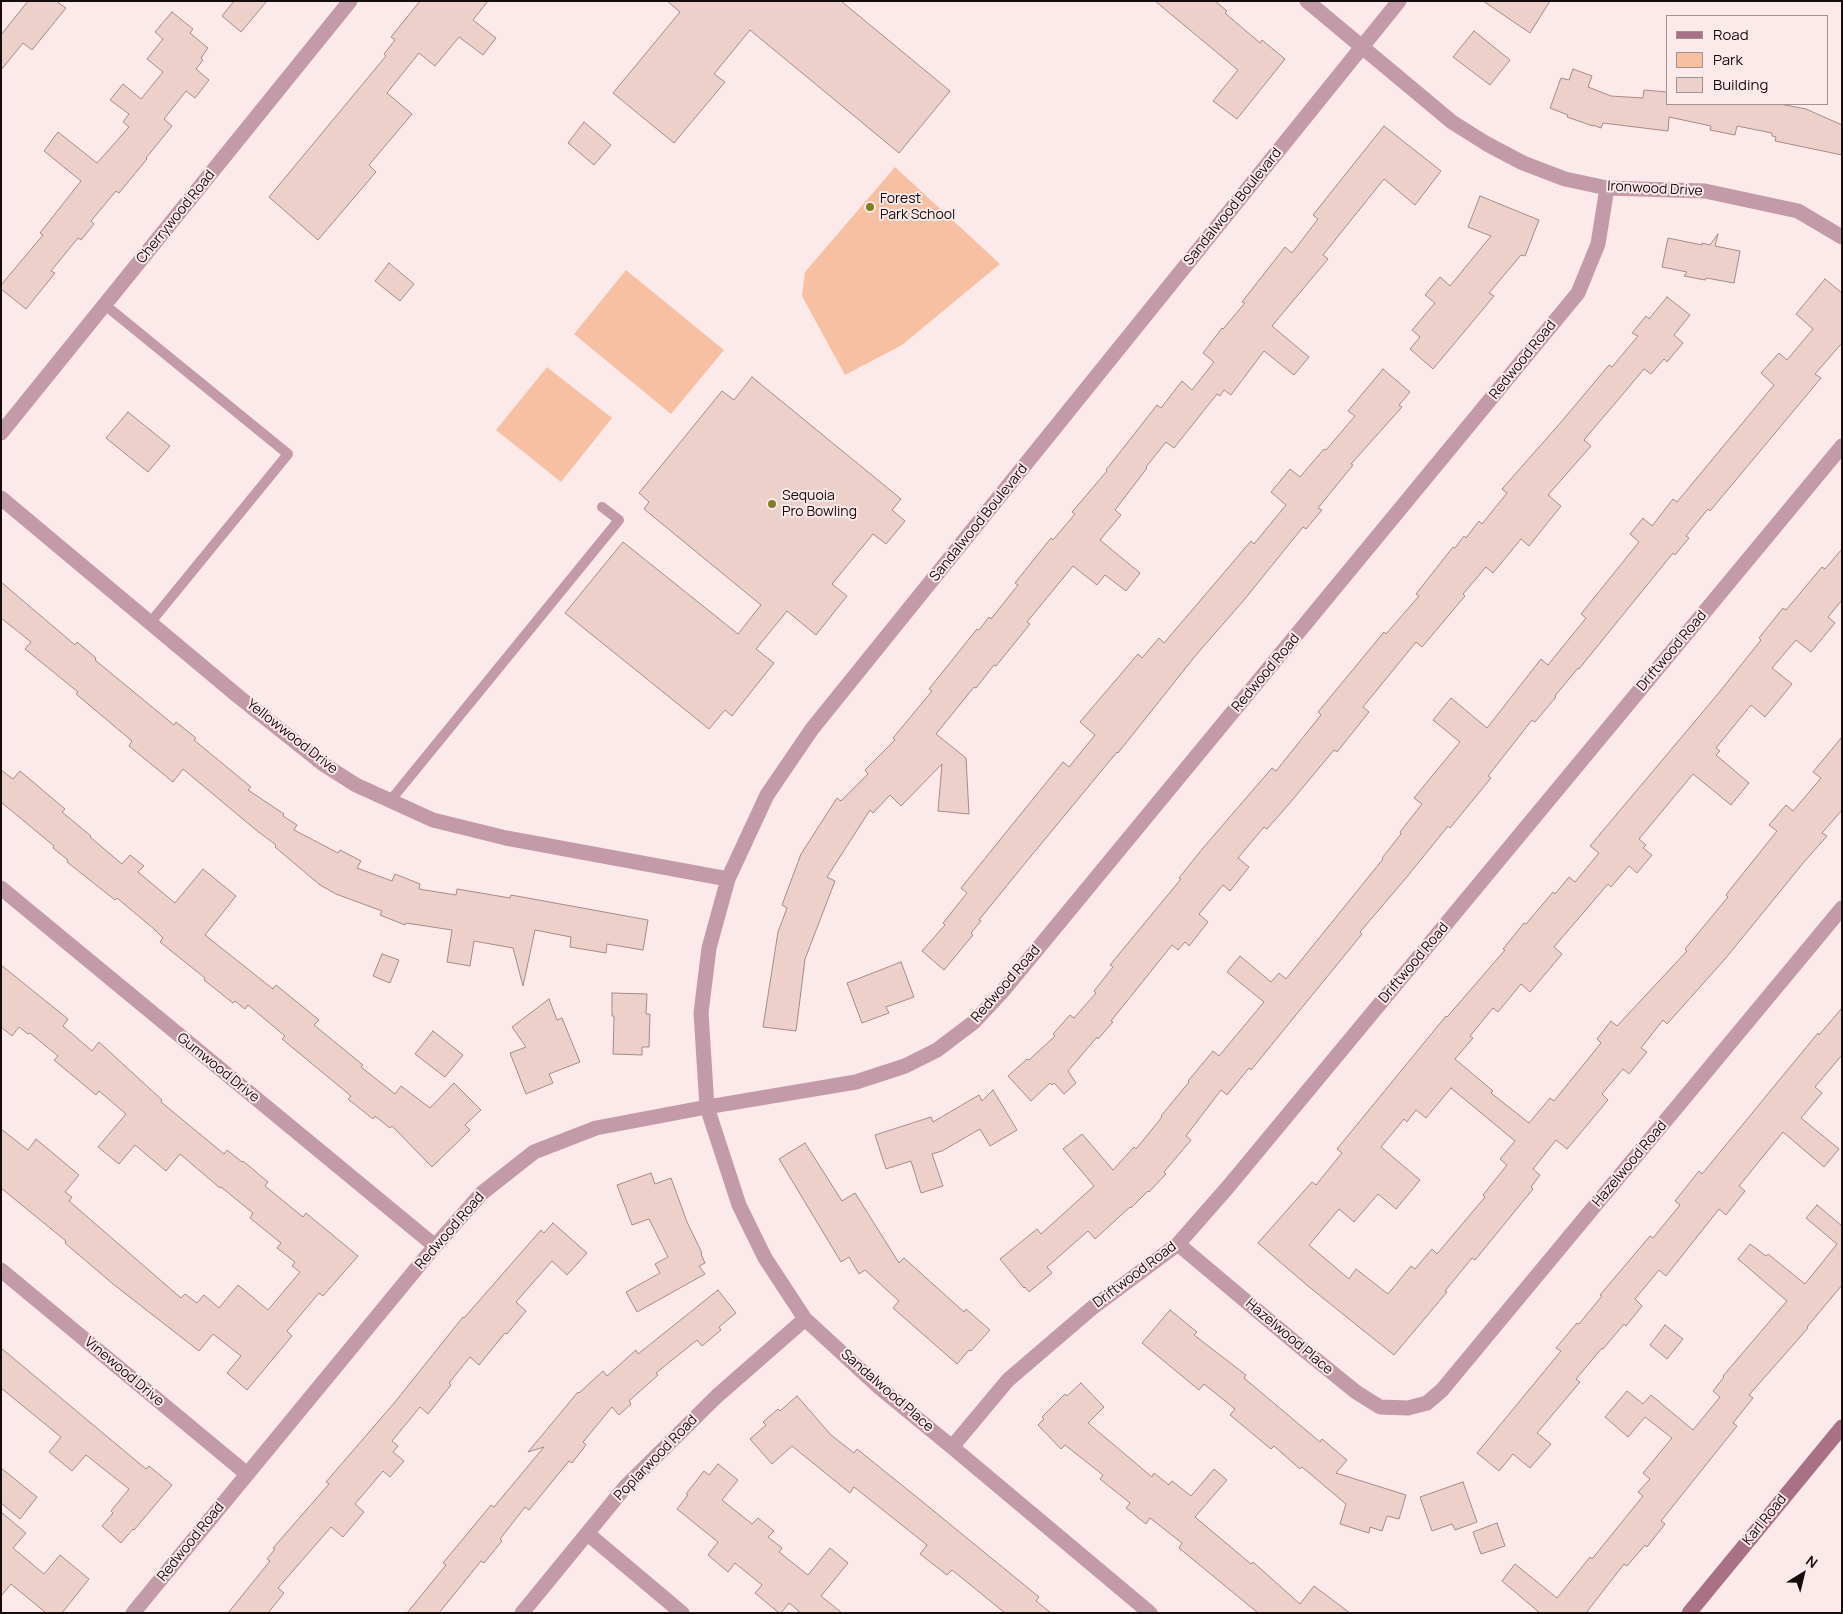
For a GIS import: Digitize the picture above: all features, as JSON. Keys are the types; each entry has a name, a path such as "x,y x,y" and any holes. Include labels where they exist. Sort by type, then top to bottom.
{"main road":[{"name":"Karl Road","path":"1689,1613 1842,1427"}],"street":[{"name":"Cherrywood Road","path":"1,433 350,1"},
{"name":"Ironwood Drive","path":"1307,1 1452,122 1487,144 1523,163 1564,179 1607,188 1705,191 1798,211 1842,237"},
{"name":"Sandalwood Boulevard","path":"707,1107 701,1013 709,948 728,879 767,795 812,729 1399,1"},
{"name":"Redwood Road","path":"133,1613 436,1246 482,1193 534,1152 596,1128 856,1082 905,1066 929,1054 974,1022 1008,985 1578,293 1598,244 1607,188"},
{"name":"Driftwood Road","path":"952,1447 1008,1380 1092,1308 1178,1244 1228,1187 1842,446"},
{"name":"Yellowwood Drive","path":"1,498 323,764 356,784 433,820 506,838 728,879"},
{"name":"Gumwood Drive","path":"1,888 436,1246"},
{"name":"Hazelwood Road","path":"1408,1408 1427,1403 1442,1390 1842,908"},
{"name":"Sandalwood Place","path":"707,1107 739,1205 766,1258 805,1319 880,1388 1150,1613"},
{"name":"Hazelwood Place","path":"1178,1244 1356,1392 1380,1407 1408,1408"},
{"name":"Vinewood Drive","path":"1,1270 247,1474"},
{"name":"Poplarwood Road","path":"522,1613 626,1486 710,1403 805,1319"},
{"path":"588,1534 682,1613"}],"lane":[{"path":"105,305 288,454 150,623"},
{"path":"390,801 619,520 602,507"}],"green space":[{"path":"895,167 1000,264 902,345 845,375 802,296 805,272"},
{"path":"626,270 724,350 671,414 574,334"},
{"path":"547,367 612,418 561,482 496,430"}],"building":[{"path":"28,1 56,1 66,8 32,50 23,43 1,70 1,35"},
{"path":"234,1 267,1 241,32 222,16"},
{"path":"420,1 488,1 473,20 496,38 483,55 459,37 435,66 419,53 387,93 412,114 369,165 376,172 318,240 269,197 386,56 384,54 395,40 391,37"},
{"path":"667,1 841,1 950,91 899,153 750,30 714,74 725,82 674,143 613,93 680,12"},
{"path":"1155,1 1215,1 1227,11 1225,13 1260,43 1262,40 1285,59 1237,119 1213,101 1238,70"},
{"path":"1483,1 1550,1 1530,33"},
{"path":"172,12 193,29 190,33 208,48 201,58 203,60 196,69 209,80 195,98 186,91 164,119 172,126 119,193 116,191 91,221 94,224 81,240 78,238 51,271 55,273 26,309 1,289 1,285 43,235 40,233 81,181 44,151 58,132 97,163 129,127 123,122 129,114 110,100 123,84 141,99 163,72 147,59 163,39 155,32"},
{"path":"1474,31 1510,60 1490,85 1453,57"},
{"path":"1573,69 1592,76 1588,87 1611,96 1643,98 1644,90 1666,92 1666,105 1785,105 1806,109 1842,125 1842,155 1775,141 1776,137 1772,136 1772,133 1737,126 1735,135 1710,130 1711,126 1669,117 1668,131 1603,123 1601,128 1593,126 1567,117 1568,115 1550,108 1561,78 1569,80"},
{"path":"584,122 611,145 594,165 568,143"},
{"path":"1384,126 1441,171 1415,205 1384,179 1323,255 1328,259 1272,326 1309,357 1294,375 1264,351 1231,395 1224,390 1220,396 1217,394 1174,448 1166,442 1146,467 1115,510 1121,515 1100,540 1140,573 1126,591 1105,575 1097,585 1073,566 1027,622 1030,624 996,666 994,665 976,688 974,687 936,734 966,758 969,814 938,811 942,764 901,806 890,795 873,813 870,810 827,877 835,881 805,959 796,1031 763,1027 778,932 787,908 782,905 801,854 837,798 841,801 868,774 865,770 895,740 893,738 932,691 929,689 977,629 979,630 989,617 991,619 1018,585 1015,583 1051,538 1053,540 1075,514 1072,512 1107,471 1157,405 1161,408 1182,381 1192,390 1214,362 1203,353 1222,328 1245,303 1242,302 1285,247 1292,253 1318,219 1313,215"},
{"path":"1480,196 1539,220 1525,256 1521,255 1489,293 1494,296 1433,369 1410,349 1420,337 1412,330 1435,303 1425,295 1440,277 1450,286 1491,236 1468,227"},
{"path":"1718,234 1715,246 1740,251 1734,283 1684,276 1687,272 1662,267 1668,238 1710,245"},
{"path":"389,263 414,284 400,301 375,281"},
{"path":"1825,279 1842,293 1842,343 1815,374 1821,378 1710,511 1708,509 1686,536 1689,538 1675,555 1673,553 1535,722 1532,720 1488,776 1491,778 1450,828 1448,826 1360,932 1362,934 1251,1070 1249,1068 1227,1095 1221,1090 1186,1136 1191,1140 1164,1172 1166,1174 1149,1192 1095,1239 1088,1231 1047,1267 1052,1273 1029,1292 1000,1259 1037,1229 1041,1234 1094,1186 1063,1149 1082,1134 1113,1170 1134,1147 1136,1149 1213,1051 1219,1056 1264,1002 1227,972 1240,956 1271,982 1279,973 1286,979 1383,859 1401,834 1400,832 1422,804 1414,798 1460,742 1433,720 1451,698 1487,728 1541,659 1548,665 1586,618 1581,614 1639,542 1630,534 1643,518 1652,526 1673,499 1677,502 1774,385 1761,373 1779,353 1787,360 1813,329 1796,314"},
{"path":"1667,297 1690,315 1674,335 1683,343 1667,362 1664,359 1651,374 1644,369 1584,440 1591,446 1548,495 1561,506 1529,546 1521,539 1493,573 1486,567 1463,594 1465,596 1422,647 1416,642 1363,707 1369,712 1337,752 1334,750 1267,829 1264,827 1238,858 1249,867 1230,891 1223,885 1199,914 1208,922 1189,946 1185,942 1178,950 1172,945 1111,1021 1113,1022 1098,1039 1097,1037 1068,1071 1076,1083 1064,1094 1054,1083 1052,1085 1050,1083 1031,1101 1008,1076 1055,1036 1053,1034 1070,1015 1074,1018 1096,993 1094,991 1113,967 1110,965 1181,879 1179,878 1203,848 1272,768 1276,771 1321,715 1318,712 1384,632 1386,634 1419,596 1416,594 1453,547 1455,548 1464,536 1466,538 1479,521 1482,524 1507,493 1502,489 1609,365 1612,367 1638,336 1632,333 1646,316 1649,319"},
{"path":"1383,369 1410,392 1399,405 1402,407 1351,464 1353,465 1318,508 1322,510 1306,529 1303,527 1022,867 979,920 981,921 971,933 973,935 944,970 922,951 945,925 943,923 967,893 961,888 1063,762 1069,767 1095,735 1080,722 1138,654 1142,658 1159,638 1164,643 1251,541 1254,544 1286,505 1271,492 1290,469 1300,477 1324,449 1326,450 1355,416 1348,411"},
{"name":"Sequoia Pro Bowling","path":"752,377 901,499 892,510 905,521 886,544 873,534 832,584 847,596 816,635 787,611 756,649 774,663 732,716 725,710 709,729 565,613 623,542 738,634 761,605 644,509 649,502 639,493 722,391 734,400"},
{"path":"128,412 170,446 148,472 106,438"},
{"path":"1842,549 1842,600 1828,617 1835,623 1811,652 1796,640 1772,668 1792,684 1765,717 1751,705 1716,748 1720,751 1716,755 1749,783 1731,805 1693,774 1639,839 1646,845 1643,848 1652,855 1637,873 1629,866 1611,887 1608,884 1554,947 1562,954 1530,992 1521,984 1498,1012 1493,1008 1470,1036 1473,1038 1455,1059 1493,1091 1491,1093 1529,1123 1550,1098 1554,1101 1601,1043 1597,1039 1611,1021 1617,1026 1687,951 1685,949 1728,897 1726,895 1777,831 1769,825 1786,805 1793,811 1821,778 1813,772 1842,737 1842,810 1822,833 1827,836 1725,959 1667,1024 1663,1020 1641,1048 1647,1052 1629,1074 1623,1069 1602,1094 1608,1100 1567,1149 1556,1140 1533,1169 1540,1175 1531,1187 1533,1189 1475,1260 1472,1258 1445,1291 1447,1292 1394,1355 1258,1243 1312,1182 1316,1185 1342,1153 1337,1149 1446,1016 1505,950 1503,949 1524,923 1526,924 1553,892 1555,894 1569,877 1575,882 1599,853 1590,846 1717,695 1761,640 1759,638 1783,608 1786,610 1822,567 1825,569","holes":["1451,1088 1515,1141 1500,1159 1507,1165 1483,1195 1485,1197 1437,1254 1432,1249 1415,1269 1411,1266 1388,1294 1356,1269 1349,1279 1309,1245 1339,1209 1354,1222 1378,1194 1396,1209 1420,1180 1381,1147 1404,1119 1407,1122 1416,1110 1426,1118"]},
{"path":"1,582 75,645 77,642 96,658 95,660 174,725 176,722 196,738 194,740 251,787 248,790 297,825 294,830 338,853 340,850 361,861 357,868 392,881 395,874 420,884 419,889 456,895 457,889 510,898 511,895 648,920 643,950 607,944 606,953 570,947 571,937 535,930 523,986 513,948 474,941 470,966 447,962 452,930 406,923 405,925 380,915 382,911 336,894 320,885 275,847 276,845 183,769 173,782 129,746 132,741 76,694 78,692 25,649 31,642 1,618"},
{"path":"1,770 13,779 20,771 65,809 62,812 122,864 130,855 144,866 138,872 175,903 203,869 236,896 205,935 273,989 276,985 319,1020 314,1025 395,1094 401,1086 430,1108 454,1083 481,1110 465,1125 470,1130 432,1167 392,1126 390,1128 375,1116 373,1119 348,1099 351,1096 282,1039 285,1036 248,1005 245,1009 235,1001 233,1003 204,980 205,978 160,942 163,938 154,929 117,898 115,900 67,862 68,860 53,848 54,846 1,802"},
{"path":"382,954 399,960 390,983 373,976"},
{"path":"901,962 914,997 886,1007 889,1013 862,1023 847,983"},
{"path":"1,965 68,1019 63,1026 92,1051 99,1042 162,1100 161,1102 224,1154 227,1150 243,1161 268,1182 265,1186 303,1217 306,1213 358,1256 323,1296 319,1293 287,1331 292,1336 247,1390 227,1373 241,1356 213,1334 199,1351 113,1284 65,1243 66,1241 1,1188 1,1129 28,1150 36,1139 79,1175 65,1192 72,1197 69,1201 181,1298 185,1294 197,1303 204,1295 219,1308 238,1285 268,1310 300,1272 292,1266 295,1262 277,1248 281,1243 250,1218 253,1213 180,1154 166,1171 135,1145 119,1164 98,1147 126,1114 99,1091 96,1095 54,1060 58,1056 30,1033 28,1034 19,1027 12,1036 1,1027"},
{"path":"612,993 647,994 646,1014 650,1014 649,1047 642,1047 642,1055 613,1054 614,1016 612,1016"},
{"path":"549,999 557,1020 562,1018 580,1062 549,1074 553,1083 526,1094 510,1053 526,1047 512,1027"},
{"path":"1842,1008 1842,1055 1815,1087 1822,1093 1801,1118 1839,1149 1824,1167 1783,1132 1739,1186 1745,1191 1726,1215 1719,1209 1666,1276 1659,1270 1635,1299 1642,1306 1626,1326 1624,1324 1576,1379 1580,1382 1537,1433 1551,1444 1530,1468 1513,1454 1499,1471 1477,1453 1561,1351 1556,1348 1577,1323 1579,1324 1602,1296 1600,1295 1650,1236 1653,1238 1680,1205 1675,1201 1699,1171 1702,1174 1818,1033 1819,1035"},
{"path":"433,1031 463,1055 445,1077 415,1054"},
{"path":"993,1090 1017,1130 990,1146 980,1129 942,1151 932,1154 943,1186 921,1193 911,1161 886,1169 875,1135 931,1117 933,1122 979,1095 982,1101"},
{"path":"805,1143 842,1201 855,1193 899,1263 904,1258 964,1312 966,1309 990,1330 957,1364 893,1308 899,1301 865,1270 859,1274 849,1257 841,1262 779,1159"},
{"path":"651,1173 655,1184 671,1178 687,1222 702,1253 705,1263 699,1266 705,1274 637,1312 626,1292 660,1273 655,1264 668,1257 649,1219 632,1225 617,1185"},
{"path":"1817,1205 1842,1226 1842,1285 1808,1328 1749,1395 1753,1398 1733,1423 1737,1426 1661,1521 1665,1524 1647,1547 1645,1545 1627,1566 1624,1564 1586,1613 1540,1613 1502,1581 1515,1564 1557,1598 1590,1557 1592,1559 1643,1496 1638,1492 1650,1479 1643,1473 1672,1438 1645,1417 1628,1437 1605,1417 1627,1391 1643,1404 1651,1395 1693,1430 1720,1397 1713,1391 1723,1376 1787,1301 1738,1259 1750,1244 1766,1256 1768,1254 1805,1284 1837,1244 1806,1218"},
{"path":"553,1223 587,1253 567,1275 552,1261 516,1302 526,1311 479,1365 470,1357 428,1414 420,1407 392,1441 398,1446 393,1452 404,1461 390,1477 383,1471 355,1504 364,1512 343,1537 331,1527 278,1588 284,1593 268,1613 228,1613 270,1561 267,1559 275,1549 273,1548 329,1484 326,1482 395,1402 463,1317 541,1230 544,1233"},
{"path":"718,1290 736,1313 719,1327 721,1330 702,1346 697,1340 656,1373 658,1375 629,1401 631,1404 619,1415 612,1407 583,1442 586,1445 572,1463 569,1461 529,1510 525,1507 500,1539 502,1541 484,1563 481,1561 439,1613 407,1613 446,1565 443,1563 491,1505 494,1507 544,1447 528,1452 578,1392 603,1371 607,1376 636,1350 638,1354"},
{"path":"1170,1310 1197,1332 1194,1335 1246,1375 1244,1378 1320,1442 1322,1439 1347,1460 1336,1473 1406,1495 1399,1519 1387,1516 1382,1531 1370,1527 1369,1533 1340,1524 1346,1504 1302,1467 1300,1469 1274,1446 1271,1449 1230,1415 1235,1409 1204,1384 1199,1390 1142,1343"},
{"path":"1665,1325 1683,1339 1667,1359 1650,1345"},
{"path":"1,1348 146,1469 149,1466 172,1485 121,1543 102,1526 113,1513 111,1511 129,1489 86,1455 72,1471 49,1452 61,1437 1,1388"},
{"path":"1081,1383 1104,1407 1088,1423 1152,1477 1154,1473 1169,1485 1172,1481 1191,1496 1214,1469 1227,1480 1195,1517 1251,1564 1253,1562 1300,1604 1314,1586 1350,1613 1258,1613 1179,1548 1182,1543 1150,1518 1146,1524 1126,1508 1130,1503 1100,1479 1103,1475 1065,1445 1061,1449 1038,1425 1044,1419 1042,1417 1065,1394 1067,1396"},
{"path":"797,1396 831,1435 854,1453 857,1449 924,1503 1039,1597 1036,1601 1051,1613 1005,1613 952,1570 947,1575 920,1554 927,1545 854,1487 850,1493 792,1446 772,1464 750,1439 766,1425 763,1422 778,1409 780,1411"},
{"path":"718,1464 738,1480 722,1500 752,1524 758,1518 774,1531 768,1537 782,1548 779,1552 808,1575 830,1548 848,1563 821,1596 842,1613 801,1613 789,1603 779,1613 755,1593 762,1585 735,1563 728,1572 708,1555 718,1542 677,1509 704,1471 709,1475"},
{"path":"1,1468 37,1497 20,1519 1,1503"},
{"path":"1463,1482 1477,1522 1455,1530 1452,1524 1432,1531 1420,1497"},
{"path":"1,1512 26,1533 13,1548 44,1574 60,1555 89,1579 62,1613 46,1613 11,1584 1,1596"},
{"path":"1497,1523 1505,1546 1481,1554 1473,1532"}],"place":[{"name":"Forest Park School","path":"870,207"},
{"name":"Sequoia Pro Bowling","path":"772,504"}]}
